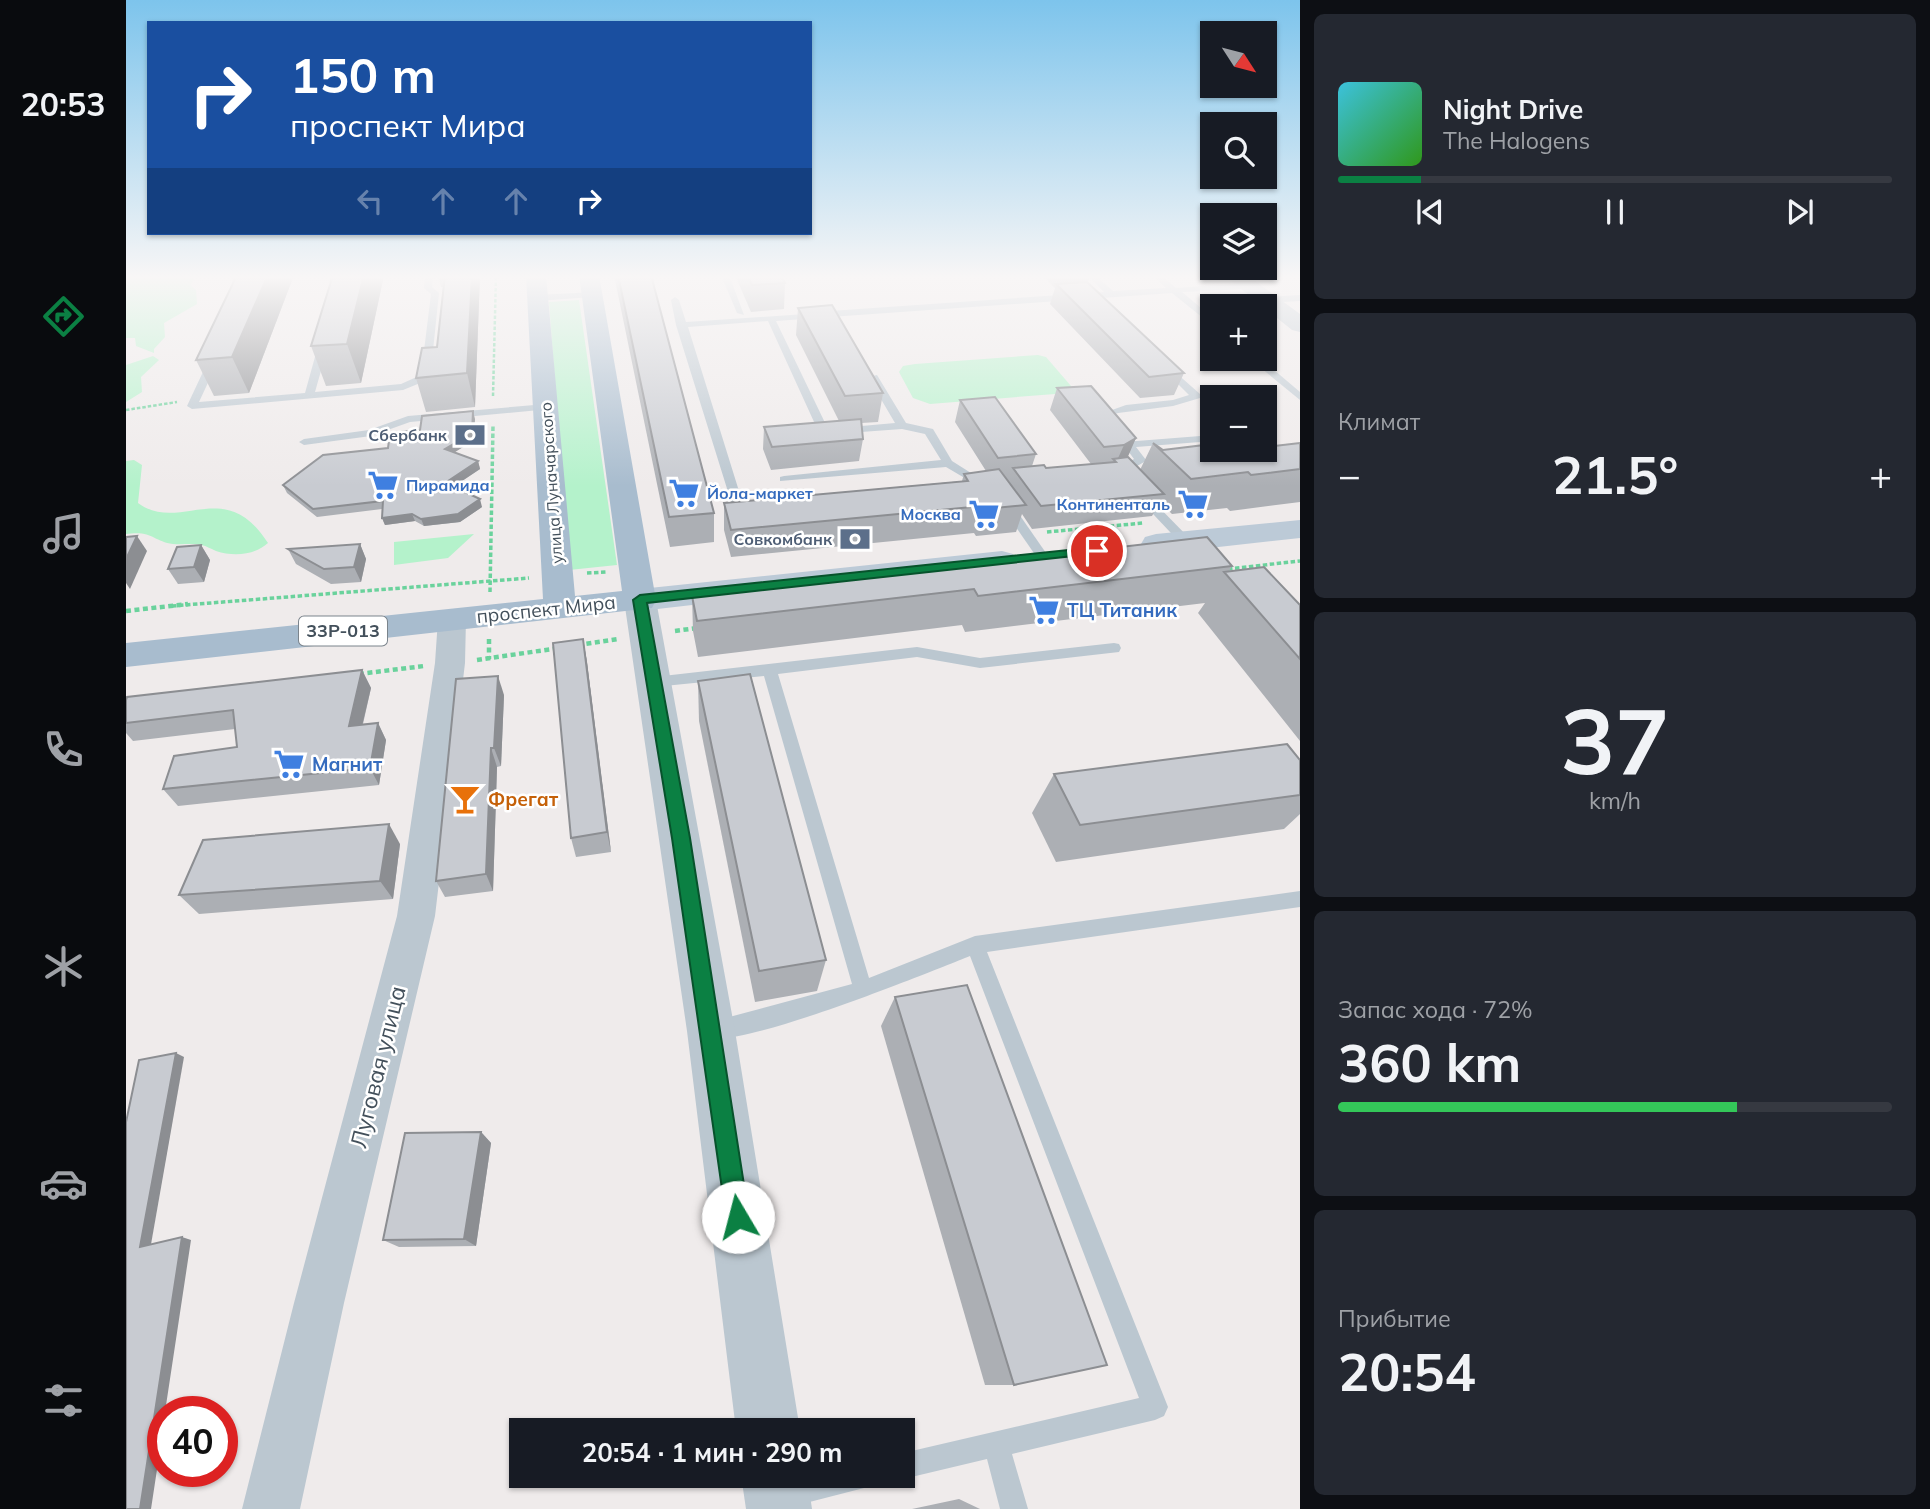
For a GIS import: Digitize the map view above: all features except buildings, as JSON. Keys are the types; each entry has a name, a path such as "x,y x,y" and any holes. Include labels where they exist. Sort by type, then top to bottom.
{"main road":[{"name":"улица Луначарского","path":"541,345 559,591"},
{"path":"600,345 641,601"},
{"path":"1124,548 1175,531 1300,528"},
{"name":"проспект Мира","path":"126,655 471,617 559,591 641,601 1046,548"}],"street":[{"path":"641,601 711,1031 766,1418"},
{"name":"Луговая улица","path":"271,1509 318,1303 416,916 470,661 471,617"}],"lane":[{"path":"309,396 324,345"},
{"path":"217,352 192,406 404,387 426,377 429,345"},
{"path":"687,345 738,508 766,505"},
{"path":"783,345 824,433 902,426 929,430 948,463 983,485"},
{"path":"1114,472 1140,460 1103,415 1119,407 1185,401 1196,396 1158,359"},
{"path":"867,367 902,426"},
{"path":"1269,371 1300,397"},
{"path":"304,442 371,433 408,419 546,407"},
{"path":"1128,444 1200,439"},
{"path":"784,479 948,463"},
{"path":"1114,472 1148,469"},
{"path":"1114,472 1214,570"},
{"path":"956,487 993,485 1046,548"},
{"path":"654,682 917,652 980,663 1114,648"},
{"path":"770,670 863,990"},
{"path":"711,1031 743,1025 863,990 975,945 1300,899"},
{"path":"915,1463 1155,1407 975,945"},
{"path":"996,1444 1014,1509"},
{"path":"777,1493 801,1488"}],"path":[{"path":"470,661 471,617 491,582 494,345"},
{"path":"126,410 195,399"},
{"path":"1046,548 1175,531"},
{"path":"1214,570 1300,561"},
{"path":"126,611 228,600 491,582 641,601 710,627"},
{"path":"356,674 470,661 641,601"}],"green space":[{"path":"136,345 157,345 154,353"},
{"path":"552,345 586,345 617,565 569,570"},
{"path":"1038,355 1046,357 1071,386 1070,390 1055,394 930,404 913,398 899,372 903,366 915,364"},
{"path":"153,356 159,360 141,377 142,392 126,402 126,365"},
{"path":"134,460 142,465 138,503 154,511 170,513 203,509 235,512 252,523 268,543 251,552 230,554 201,545 166,543 142,533 126,534 126,461"},
{"path":"474,534 448,558 394,565 394,542"}],"place":[{"name":"Сбербанк","path":"470,435"},
{"name":"Пирамида","path":"383,485"},
{"name":"Йола-маркет","path":"684,493"},
{"name":"Континенталь","path":"1193,504"},
{"name":"Москва","path":"984,514"},
{"name":"Совкомбанк","path":"855,539"},
{"name":"ТЦ Титаник","path":"1044,610"},
{"name":"Магнит","path":"289,764"},
{"name":"Фрегат","path":"465,799"}],"route":[{"path":"738,1217 681,838 640,600 1097,551"}]}
